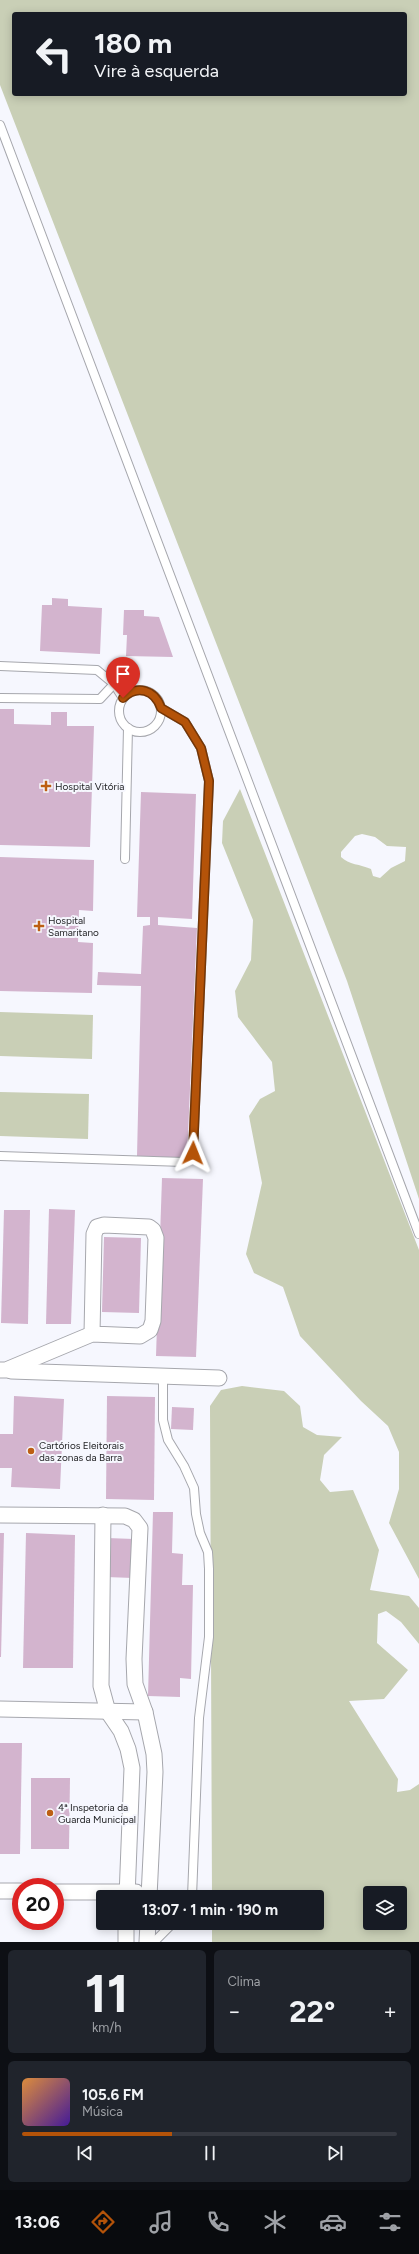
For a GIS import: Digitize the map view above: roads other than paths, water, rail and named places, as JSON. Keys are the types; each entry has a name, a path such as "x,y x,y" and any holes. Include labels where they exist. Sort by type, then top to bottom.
{"street":[{"path":"3,1370 92,1334 140,1336 150,1330 153,1320 156,1238 153,1230 149,1227 104,1225 97,1227 94,1234 92,1334"},
{"path":"3,1370 219,1378"},
{"path":"0,1514 125,1516 134,1520 140,1528 134,1659 135,1684 145,1712 154,1754 155,1772 149,1890"},
{"path":"103,1515 101,1686 108,1712 120,1731 128,1749 132,1768 127,1890"},
{"path":"0,1709 145,1712"},
{"path":"0,1891 12,1891"},
{"path":"64,1892 96,1894"},
{"path":"126,1930 126,1942"},
{"path":"147,1942 148,1930"}],"lane":[{"path":"0,125 419,1234"},
{"path":"0,666 97,670 114,684 123,698"},
{"path":"0,698 100,700 114,684"},
{"path":"0,1156 184,1162 191,1159 193,1153 209,781 201,748 185,722 161,708 154,696 142,690 128,693 123,698 119,710 123,723 128,728 141,732 154,727 158,721 161,708"},
{"path":"125,859 128,728"},
{"path":"163,1376 163,1420 168,1440 184,1466 194,1488 196,1514 200,1533 208,1552 209,1569 208,1637 199,1718 192,1890"},
{"path":"154,1942 166,1930"}],"place":[{"name":"Hospital Vitória","path":"46,786"},
{"name":"Hospital Samaritano","path":"39,926"},
{"name":"Cartórios Eleitorais das zonas da Barra","path":"31,1451"},
{"name":"4ª Inspetoria da Guarda Municipal","path":"50,1813"}]}
